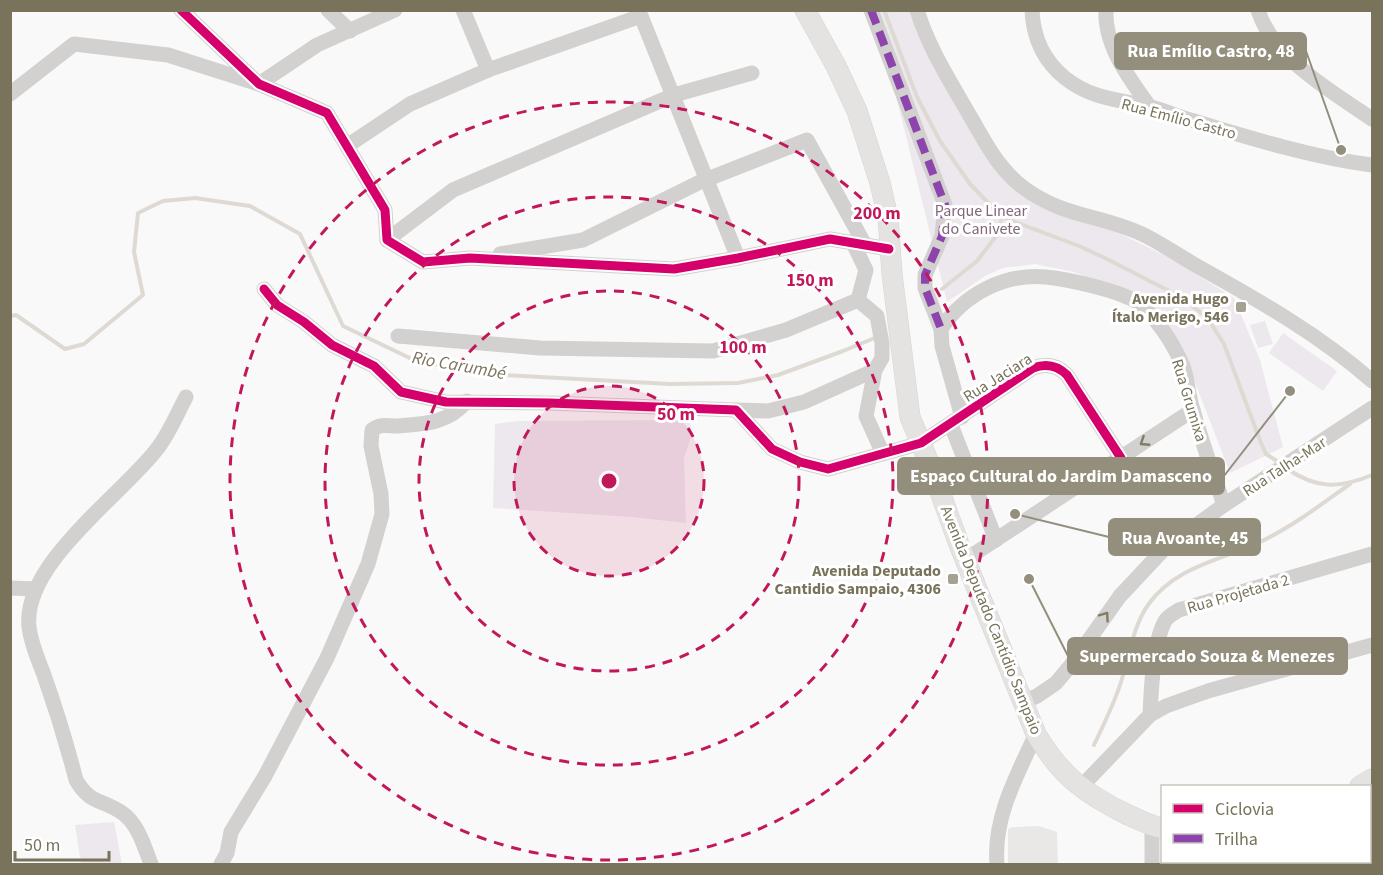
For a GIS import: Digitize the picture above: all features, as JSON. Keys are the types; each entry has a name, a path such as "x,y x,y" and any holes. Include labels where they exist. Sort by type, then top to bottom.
{"main road":[{"name":"Avenida Deputado Cantídio Sampaio","path":"805,10 836,66 857,111 885,206 910,417 1036,734 1050,758 1080,788 1108,805 1157,827"}],"street":[{"path":"181,10 259,84"},
{"path":"328,10 350,31"},
{"path":"259,84 317,45 395,10"},
{"path":"463,10 488,70"},
{"path":"871,10 945,205 942,236 925,275 925,288 942,327 942,346 956,421 996,540"},
{"path":"916,10 940,68 988,150 1005,172 1022,187 1060,209 1115,224 1161,244 1315,336 1372,381"},
{"name":"Rua Emílio Castro","path":"1032,10 1034,32 1041,50 1064,78 1080,88 1102,98 1149,106 1246,136 1372,165"},
{"path":"1106,10 1105,23 1109,37 1134,85 1149,106"},
{"path":"1258,10 1269,35 1282,51 1314,78 1372,119"},
{"path":"347,146 410,104 488,70 641,16 738,258"},
{"path":"10,94 75,44 168,55 259,84 327,113 385,210 387,240"},
{"path":"387,240 453,190 674,94 752,73"},
{"path":"387,240 423,262 470,258 583,240 708,179 807,140 859,244 866,270 858,300"},
{"path":"470,258 674,269 830,239 889,249"},
{"name":"Rua Grumixa","path":"942,327 979,292 1002,280 1024,276 1056,278 1114,292 1136,302 1161,328 1183,365 1193,410 1224,505"},
{"path":"264,289 278,305 304,322 332,345 374,366 401,392 446,402 550,402 768,411 804,402 875,370"},
{"path":"398,336 540,348 713,351 786,330 858,300"},
{"path":"858,300 877,316 882,343 882,358 875,370 866,416 883,454"},
{"name":"Rua Jaciara","path":"736,411 772,449 800,462 828,469 921,443 1033,369 1042,365 1052,365 1067,375 1121,458"},
{"path":"151,864 138,831 130,820 120,811 91,799 76,780 31,637 29,609 36,589 65,545 159,448 186,397"},
{"path":"221,864 227,853 231,832 265,776 327,658 368,564 382,514 381,494 371,446 372,430 383,424 395,426 435,423 457,413 467,401"},
{"name":"Rua Talha-Mar","path":"1023,702 1037,696 1056,682 1120,596 1138,574 1165,548 1224,505 1372,408"},
{"path":"967,565 996,540 1193,410"},
{"name":"Rua Projetada 2","path":"1150,715 1150,696 1158,642 1166,619 1179,610 1372,554"},
{"path":"10,588 36,589"},
{"path":"1080,788 1150,715 1166,706 1208,691 1372,645"},
{"path":"997,864 997,836 1000,820 1017,774 1036,734"},
{"path":"1152,864 1157,827"}],"shaded area":[{"path":"1039,826 1057,832 1058,864 1008,864 1008,829"}],"green space":[{"name":"Parque Linear do Canivete","path":"875,11 915,11 957,97 1031,197 1117,232 1172,259 1234,298 1260,360 1283,447 1230,473 1187,362 1172,330 1104,284 1074,272 1035,264 1003,268 985,276 947,302"},
{"path":"1265,321 1273,344 1258,348 1250,325"},
{"path":"1283,333 1337,371 1323,391 1269,353"},
{"path":"690,420 692,434 684,458 686,523 493,508 495,424 517,421"},
{"path":"114,822 122,864 81,864 75,825"}],"waterway":[{"path":"884,10 917,97 940,141 970,184 1002,217 1079,246 1109,260 1177,295 1207,317 1224,344 1266,454 1280,463"},
{"name":"Rio Carumbé","path":"10,316 16,315 65,349 84,344 143,295 134,252 138,213 163,201 195,198 250,206 300,234 343,326 416,361 485,374 670,384 738,383 778,375 877,337"},
{"name":"Rio Carumbé","path":"942,289 977,261 997,235 1002,217"},
{"path":"1286,468 1307,480 1328,485 1349,483 1372,475"},
{"path":"1094,745 1118,690 1139,622 1148,605 1159,592 1172,581 1200,565 1247,548 1274,535 1350,484"}],"marked path":[{"path":"871,10 945,205 942,236 925,275 925,288 941,329"}],"cycle path":[{"path":"181,10 259,84 327,113 385,210 387,240 423,262 470,258 674,269 830,239 889,249"},
{"path":"264,289 277,305 304,322 332,345 374,366 401,392 446,402 550,403 736,410 772,449 800,462 828,469 921,443 1033,368 1051,366 1067,375 1121,458"}],"place":[{"name":"Rua Emílio Castro, 48","path":"1341,150"},
{"name":"Avenida Hugo Ítalo Merigo, 546","path":"1241,307"},
{"name":"Espaço Cultural do Jardim Damasceno","path":"1290,391"},
{"name":"Rua Avoante, 45","path":"1015,514"},
{"name":"Avenida Deputado Cantidio Sampaio, 4306","path":"953,579"},
{"name":"Supermercado Souza & Menezes","path":"1029,579"}]}
